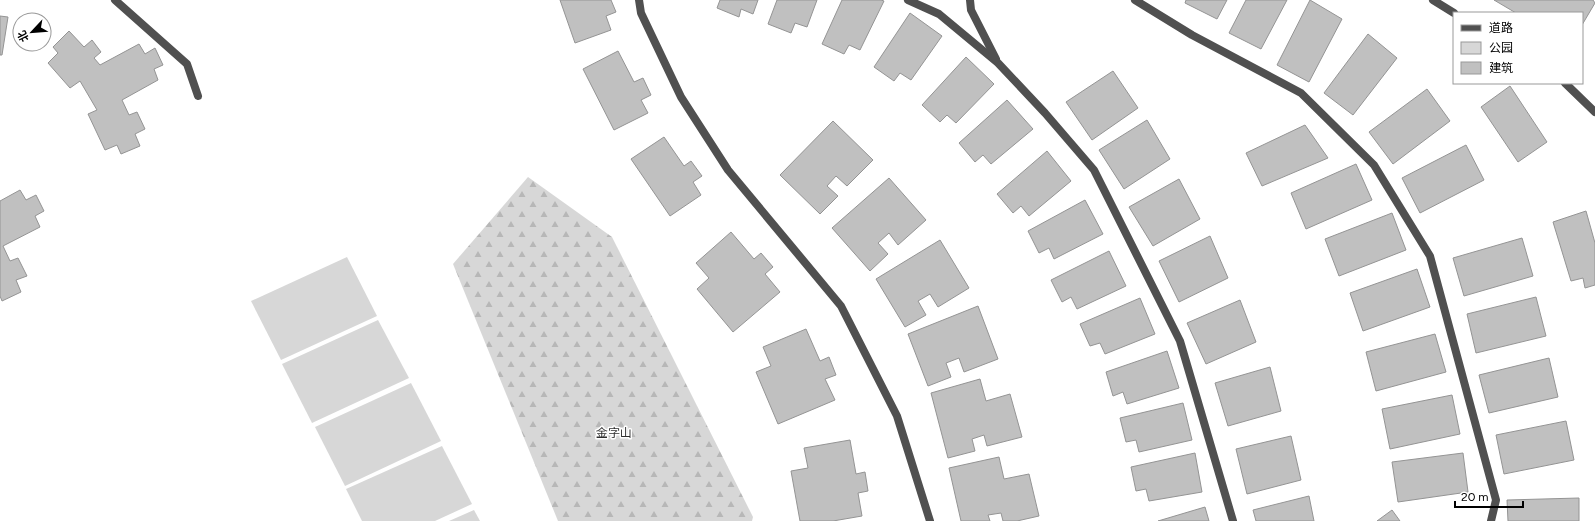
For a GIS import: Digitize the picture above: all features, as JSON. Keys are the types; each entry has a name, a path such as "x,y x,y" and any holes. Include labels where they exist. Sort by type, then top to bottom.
{"street":[{"path":"115,0 187,64 198,96"},
{"path":"639,0 641,13 681,97 728,170 841,306 896,416 930,521"},
{"path":"908,0 939,14 998,63 1046,113 1094,170 1180,341 1234,521"},
{"path":"970,0 970,10 998,63"},
{"path":"1135,0 1192,35 1301,92 1374,165 1430,256 1496,500 1491,521"},
{"path":"1433,0 1453,12"},
{"path":"1566,84 1595,112"}],"green space":[{"name":"金字山","path":"528,177 612,237 753,517 752,521 558,521 453,264"},
{"path":"347,257 377,316 281,360 251,301"},
{"path":"378,320 409,378 312,423 282,364"},
{"path":"411,383 441,441 345,486 315,427"},
{"path":"442,446 472,504 435,521 362,521 346,489"},
{"path":"474,510 480,521 449,521"}],"building":[{"path":"560,0 611,0 616,12 606,16 611,30 575,43"},
{"path":"720,0 758,0 753,14 741,9 739,17 717,8"},
{"path":"777,0 817,0 807,27 795,23 791,33 768,24"},
{"path":"842,0 884,1 860,50 849,45 844,54 822,44"},
{"path":"1186,0 1227,0 1217,19 1185,3"},
{"path":"1246,0 1287,0 1261,49 1229,33"},
{"path":"1310,0 1342,19 1309,82 1277,65"},
{"path":"1494,0 1593,0 1595,3 1583,23 1583,12 1514,12"},
{"path":"910,13 942,36 911,80 900,73 894,81 874,67"},
{"path":"0,16 8,17 2,55 0,55"},
{"path":"69,31 84,47 92,40 101,52 94,58 100,65 139,44 145,54 155,48 163,65 154,69 158,80 122,100 129,115 137,112 145,129 135,134 140,146 121,154 117,145 105,150 88,114 97,110 80,81 70,88 48,63 58,53 53,47"},
{"path":"1368,34 1397,58 1353,115 1324,93"},
{"path":"618,51 634,82 643,78 651,95 641,100 648,113 614,130 583,69"},
{"path":"966,57 994,84 956,123 947,115 940,122 922,105"},
{"path":"1113,71 1138,108 1092,140 1066,102"},
{"path":"1510,86 1547,142 1518,162 1481,107"},
{"path":"1427,89 1450,121 1393,164 1369,132"},
{"path":"1007,100 1033,129 991,164 983,155 975,162 959,143"},
{"path":"1147,120 1170,159 1124,189 1099,150"},
{"path":"833,121 873,160 847,186 836,176 827,186 838,196 820,214 780,175"},
{"path":"1305,125 1328,158 1262,186 1246,153"},
{"path":"664,137 684,166 691,161 702,176 693,182 701,195 670,216 631,159"},
{"path":"1466,145 1484,180 1420,213 1402,178"},
{"path":"1047,151 1071,181 1029,216 1021,206 1013,213 997,194"},
{"path":"1356,164 1372,200 1306,229 1291,193"},
{"path":"889,178 926,220 898,245 889,233 878,243 888,254 870,271 832,228"},
{"path":"1179,179 1200,219 1153,246 1129,207"},
{"path":"20,190 26,200 36,195 44,211 35,216 40,227 3,246 10,261 18,258 27,276 16,280 21,292 2,301 0,296 0,201"},
{"path":"1085,200 1103,234 1054,259 1049,248 1039,253 1028,231"},
{"path":"1586,211 1595,243 1595,285 1585,288 1583,278 1571,281 1553,222"},
{"path":"1392,213 1406,250 1339,276 1325,239"},
{"path":"731,232 754,259 761,253 773,267 765,274 780,292 733,332 697,289 709,278 696,263"},
{"path":"1210,236 1228,278 1179,302 1159,261"},
{"path":"1522,238 1533,276 1464,296 1453,258"},
{"path":"940,240 969,288 938,307 930,294 918,301 926,315 905,327 876,279"},
{"path":"1109,251 1126,286 1077,309 1071,297 1062,302 1051,280"},
{"path":"1417,269 1430,307 1363,331 1350,293"},
{"path":"1536,297 1546,336 1476,353 1467,314"},
{"path":"1140,298 1155,334 1105,354 1100,343 1090,346 1080,324"},
{"path":"1240,300 1256,342 1206,364 1187,323"},
{"path":"978,306 998,359 964,372 959,358 946,363 951,377 928,386 908,334"},
{"path":"806,329 820,361 829,357 836,375 825,379 835,400 778,424 756,372 771,366 763,347"},
{"path":"1435,334 1446,372 1376,391 1366,352"},
{"path":"1167,351 1179,388 1127,404 1123,392 1113,396 1106,372"},
{"path":"1549,358 1558,397 1489,413 1479,375"},
{"path":"1270,367 1281,411 1228,426 1215,383"},
{"path":"980,379 986,401 1010,394 1022,437 987,446 984,435 972,439 975,451 948,458 931,393"},
{"path":"1452,395 1460,434 1390,449 1382,409"},
{"path":"1183,403 1192,440 1139,452 1136,440 1126,442 1120,418"},
{"path":"1566,421 1574,460 1504,474 1496,435"},
{"path":"1291,436 1301,480 1247,494 1236,449"},
{"path":"850,440 856,474 865,472 868,491 858,493 862,516 833,521 800,521 791,471 808,468 804,448"},
{"path":"1195,453 1202,492 1149,501 1146,489 1136,491 1131,467"},
{"path":"1463,453 1468,492 1398,502 1392,462"},
{"path":"999,457 1004,479 1029,474 1039,516 1017,521 1003,521 1001,513 988,515 990,521 961,521 949,468"},
{"path":"1309,496 1314,521 1256,521 1253,510"},
{"path":"1579,498 1579,521 1508,521 1507,500"},
{"path":"1205,507 1209,521 1158,521"},
{"path":"1392,510 1400,521 1377,521"}]}
